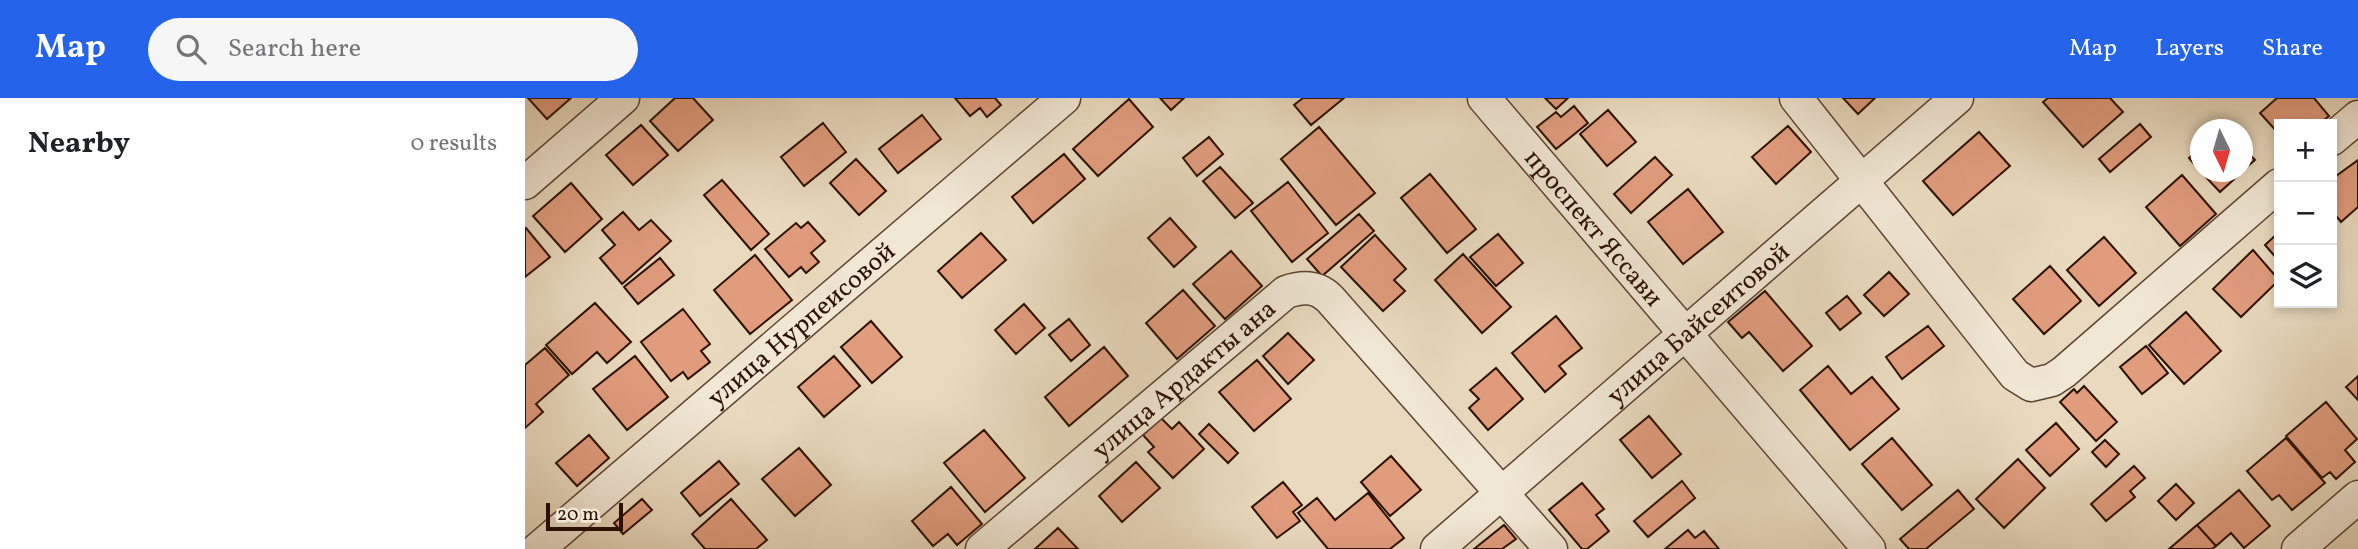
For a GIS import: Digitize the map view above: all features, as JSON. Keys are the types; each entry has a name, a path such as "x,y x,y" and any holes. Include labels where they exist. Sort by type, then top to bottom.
{"street":[{"path":"525,183 623,98"},
{"name":"улица Нурпеисовой","path":"538,549 1064,98"},
{"name":"проспект Яссави","path":"1484,98 1682,334 1869,549"},
{"path":"1796,98 2015,375 2021,382 2031,385 2052,380 2064,373 2274,189"},
{"name":"улица Байсеитовой","path":"1437,549 1957,98"},
{"path":"2337,135 2358,117"},
{"name":"улица Ардакты ана","path":"982,549 1286,292 1298,287 1322,291 1330,299 1551,549"},
{"path":"2298,549 2358,497"}],"building":[{"path":"528,98 571,98 547,119"},
{"path":"675,98 693,98 713,120 678,151 650,121"},
{"path":"955,98 995,98 1001,105 987,117 980,108 970,116"},
{"path":"1160,98 1184,98 1171,110"},
{"path":"1303,98 1344,98 1311,125 1294,105"},
{"path":"1545,98 1568,98 1556,109"},
{"path":"1843,98 1875,98 1858,114"},
{"path":"2048,98 2110,98 2123,112 2083,147 2043,102"},
{"path":"2277,98 2314,98 2329,116 2325,119 2274,119 2274,128 2260,113"},
{"path":"1129,99 1153,127 1098,176 1073,149"},
{"path":"1574,106 1588,123 1556,149 1537,127 1556,112 1561,117"},
{"path":"1608,110 1636,142 1607,166 1580,134"},
{"path":"922,115 941,139 898,173 879,149"},
{"path":"823,123 846,152 804,186 781,157"},
{"path":"2140,124 2151,137 2110,172 2099,159"},
{"path":"641,125 668,155 633,185 606,155"},
{"path":"1788,126 1811,152 1776,184 1752,157"},
{"path":"1319,127 1375,193 1336,225 1281,159"},
{"path":"1979,132 2010,166 1953,215 1923,181"},
{"path":"1209,137 1223,154 1197,176 1183,158"},
{"path":"1064,154 1085,179 1033,223 1012,197"},
{"path":"1655,157 1672,175 1631,213 1614,194"},
{"path":"856,159 886,191 859,215 830,183"},
{"path":"2358,160 2358,207 2341,222 2337,217 2337,175"},
{"path":"1220,167 1253,203 1235,218 1203,181"},
{"path":"1430,174 1476,229 1447,253 1401,198"},
{"path":"2182,175 2216,214 2180,246 2146,207"},
{"path":"722,180 769,234 751,250 704,195"},
{"path":"1288,182 1328,233 1292,262 1251,211"},
{"path":"2210,182 2231,182 2220,192"},
{"path":"571,183 602,219 565,252 533,216"},
{"path":"1688,189 1723,232 1683,264 1648,222"},
{"path":"623,212 639,230 651,220 671,241 622,284 600,258 615,245 602,230"},
{"path":"1359,214 1374,231 1322,276 1307,259"},
{"path":"1170,218 1196,247 1174,267 1148,238"},
{"path":"808,222 825,241 811,253 819,262 806,273 801,267 789,277 765,249 796,223 801,228"},
{"path":"525,229 550,257 525,277"},
{"path":"981,233 1006,260 962,298 938,271"},
{"path":"1498,234 1523,263 1496,286 1470,257"},
{"path":"1375,235 1406,269 1394,280 1405,291 1383,311 1341,267"},
{"path":"2104,237 2136,273 2099,306 2067,270"},
{"path":"2274,237 2274,255 2265,245"},
{"path":"2253,250 2274,274 2274,285 2241,317 2213,289"},
{"path":"1231,251 1262,286 1225,319 1193,284"},
{"path":"1463,254 1511,307 1482,333 1435,280"},
{"path":"755,255 792,300 750,334 714,290"},
{"path":"660,258 674,275 638,304 624,287"},
{"path":"2050,266 2081,301 2044,334 2013,299"},
{"path":"1889,272 1909,294 1884,316 1864,295"},
{"path":"1183,290 1215,326 1177,359 1146,323"},
{"path":"1765,291 1812,346 1783,371 1749,332 1742,338 1728,322"},
{"path":"1847,296 1861,313 1840,330 1826,313"},
{"path":"595,303 631,342 607,363 597,352 572,374 546,345"},
{"path":"1024,304 1045,328 1016,354 995,330"},
{"path":"683,309 710,344 701,351 710,362 688,379 683,372 671,381 641,342"},
{"path":"2186,312 2221,351 2184,384 2149,345"},
{"path":"1556,316 1582,348 1559,366 1566,374 1545,392 1512,353"},
{"path":"1069,319 1090,345 1071,361 1049,335"},
{"path":"871,321 902,357 872,383 841,347"},
{"path":"1928,326 1944,346 1902,379 1886,357"},
{"path":"1288,333 1314,360 1288,384 1263,356"},
{"path":"2146,346 2168,373 2142,394 2120,367"},
{"path":"1104,347 1128,376 1069,426 1045,397"},
{"path":"545,348 569,375 536,404 543,412 525,428 525,365"},
{"path":"635,356 668,397 627,430 593,389"},
{"path":"834,356 860,386 824,417 798,387"},
{"path":"1257,360 1291,399 1254,431 1219,392"},
{"path":"1828,366 1851,394 1872,377 1899,409 1850,450 1800,390"},
{"path":"1496,368 1523,399 1488,430 1469,408 1479,399 1470,390"},
{"path":"2358,376 2358,400 2346,387"},
{"path":"2084,386 2117,422 2096,441 2060,402 2074,389 2077,393"},
{"path":"2326,402 2357,439 2345,450 2355,462 2336,479 2330,472 2322,478 2286,436"},
{"path":"1649,416 1681,454 1652,478 1620,440"},
{"path":"1161,418 1172,429 1179,422 1204,449 1173,478 1148,452 1154,447 1143,435"},
{"path":"2056,423 2079,449 2050,476 2026,450"},
{"path":"1209,424 1238,453 1228,463 1199,434"},
{"path":"984,430 1025,478 985,512 944,463"},
{"path":"589,435 609,458 577,486 556,463"},
{"path":"1892,438 1932,485 1902,510 1862,464"},
{"path":"2286,438 2325,483 2292,510 2279,495 2272,500 2247,471"},
{"path":"2105,440 2119,454 2106,467 2092,452"},
{"path":"799,448 831,485 795,516 762,479"},
{"path":"1391,456 1421,490 1390,516 1361,482"},
{"path":"2018,459 2045,488 2004,528 1976,499"},
{"path":"719,461 739,484 700,516 681,493"},
{"path":"1136,462 1160,488 1122,522 1099,496"},
{"path":"2134,466 2145,478 2130,491 2135,497 2106,521 2091,504"},
{"path":"1682,481 1695,498 1648,537 1634,521"},
{"path":"1283,482 1302,505 1293,512 1300,521 1277,538 1252,507"},
{"path":"1582,483 1604,509 1596,515 1609,531 1587,549 1582,549 1549,510"},
{"path":"2176,484 2194,503 2176,520 2158,501"},
{"path":"951,487 982,524 957,545 948,534 933,546 912,521"},
{"path":"1958,490 1974,509 1926,549 1909,549 1900,539"},
{"path":"2239,490 2270,526 2244,548 2231,533 2216,546 2197,525"},
{"path":"1368,493 1404,538 1390,549 1328,549 1298,513 1317,498 1335,520"},
{"path":"642,499 652,510 623,534 614,523"},
{"path":"731,499 767,540 756,549 705,549 692,534"},
{"path":"1504,525 1516,539 1502,549 1474,549"},
{"path":"2197,525 2216,546 2212,549 2169,549"},
{"path":"1058,528 1078,549 1035,549"},
{"path":"1688,530 1695,538 1704,531 1719,549 1665,549"}]}
